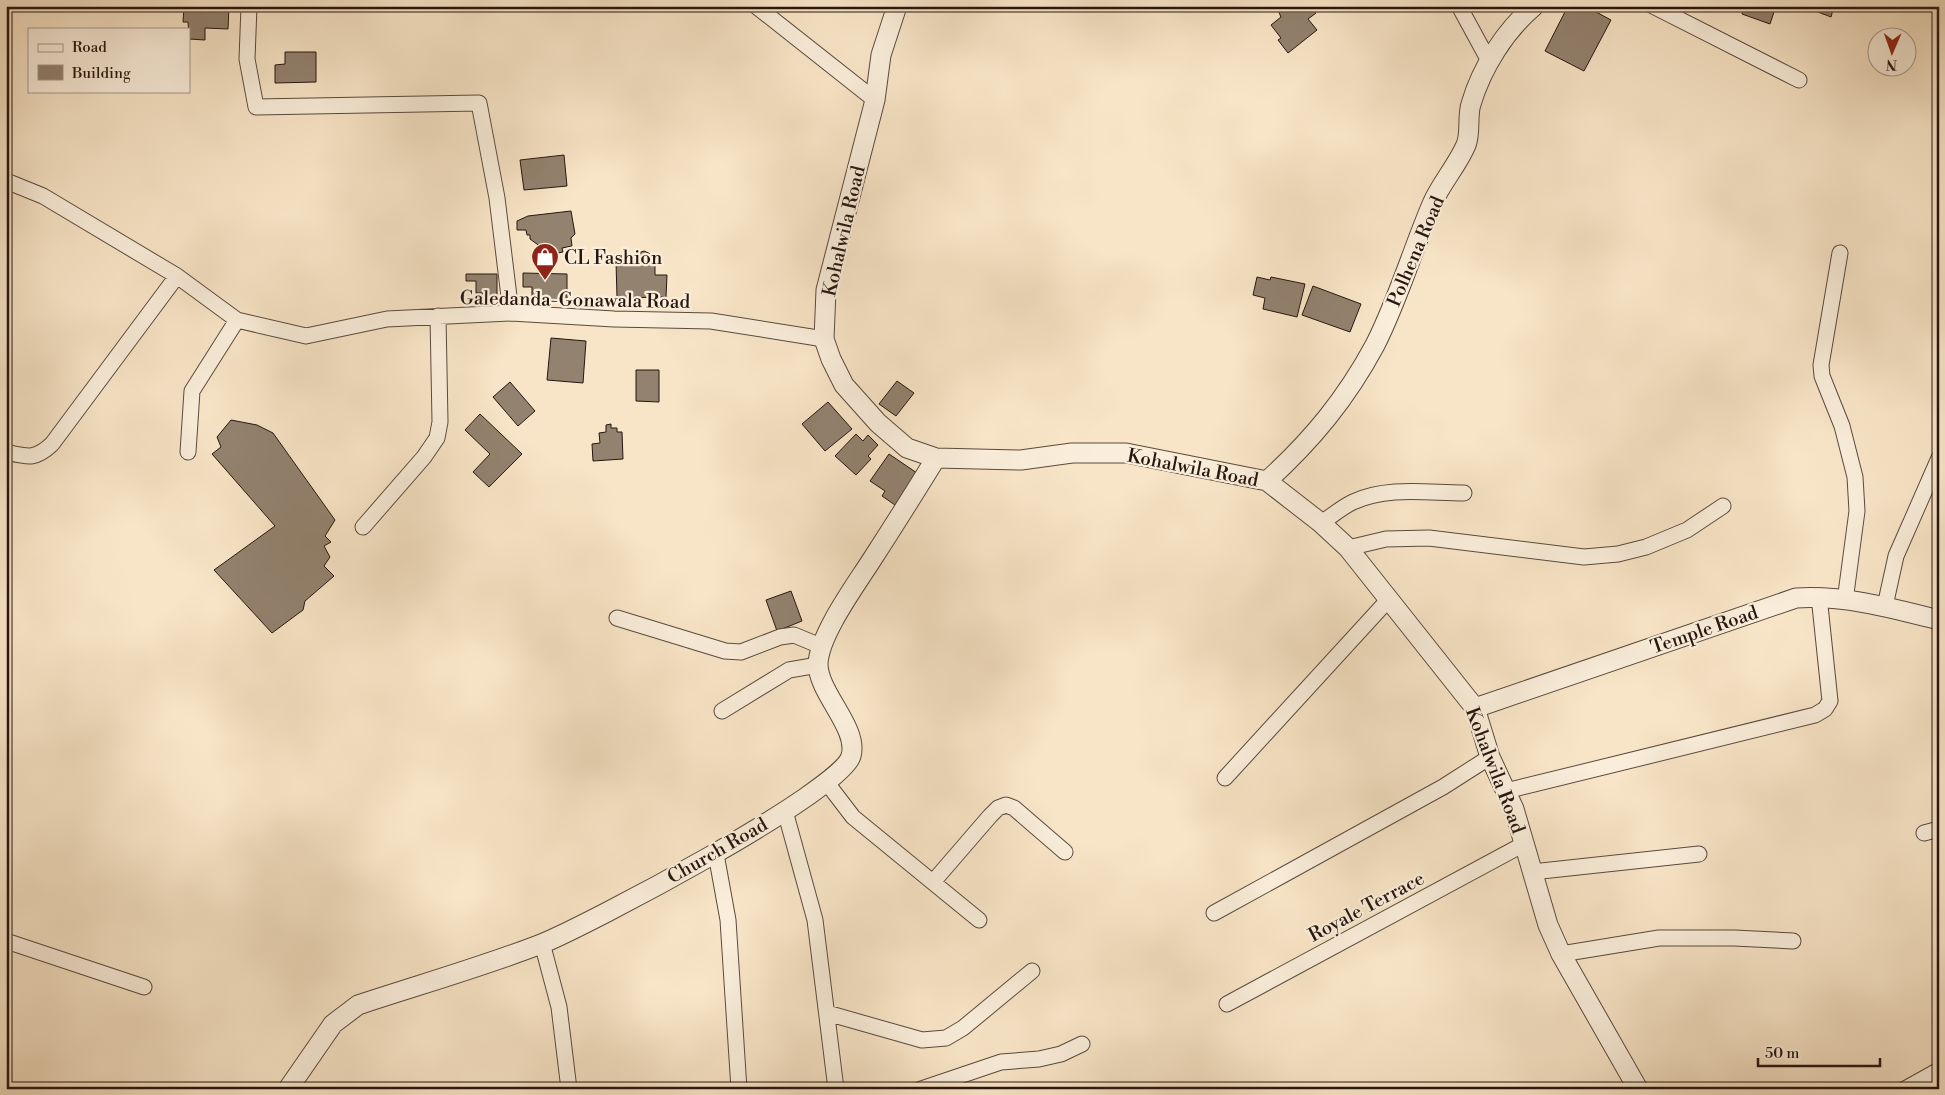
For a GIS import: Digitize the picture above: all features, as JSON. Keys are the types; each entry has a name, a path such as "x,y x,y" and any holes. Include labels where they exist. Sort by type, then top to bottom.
{"street":[{"path":"249,6 247,59 256,107 479,103 497,198 511,313"},
{"path":"756,6 874,100"},
{"name":"Kohalwila Road","path":"897,6 881,55 874,100 826,290 824,339 830,359 844,385 878,423 907,448 936,458 1022,460 1072,453 1126,453 1267,481 1321,523 1348,548 1475,708 1490,757 1514,809 1548,925 1561,954 1638,1089"},
{"path":"1459,6 1489,61"},
{"name":"Polhena Road","path":"1267,481 1303,448 1340,403 1375,344 1405,276 1433,202 1467,143 1470,105 1484,69 1520,18 1534,6"},
{"path":"1653,6 1799,80"},
{"name":"Galedanda-Gonawala Road","path":"6,181 43,196 177,276 237,320 306,336 387,319 511,313 711,322 824,339"},
{"path":"1840,253 1821,364 1822,376 1842,426 1855,477 1856,511 1845,600"},
{"path":"6,452 31,457 43,452 52,444 177,276"},
{"path":"363,527 424,457 437,438 440,422 438,316"},
{"path":"188,452 192,391 237,320"},
{"path":"722,711 789,670 821,656 835,618 936,458"},
{"path":"1885,606 1896,556 1939,458"},
{"path":"1321,523 1353,502 1390,492 1464,493"},
{"path":"1348,548 1386,539 1429,538 1584,557 1618,554 1646,547 1687,530 1723,506"},
{"path":"1506,791 1815,715 1825,709 1830,702 1818,596"},
{"name":"Temple Road","path":"1475,708 1796,598 1818,596 1885,606 1939,620"},
{"path":"1225,778 1389,599"},
{"path":"617,618 725,651 741,652 780,637 794,636 821,656"},
{"name":"Church Road","path":"288,1089 333,1024 358,1005 542,943 716,854 827,783 846,766 851,756 850,739 824,684 821,656"},
{"path":"1214,913 1443,786 1490,757"},
{"path":"827,783 853,817 979,920"},
{"path":"933,882 990,816 998,808 1006,805 1014,808 1065,852"},
{"path":"785,811 815,920 836,1089"},
{"name":"Royale Terrace","path":"1226,1004 1524,844"},
{"path":"716,854 728,920 739,1089"},
{"path":"1532,872 1699,854"},
{"path":"1561,954 1658,938 1734,938 1794,941"},
{"path":"6,941 144,987"},
{"path":"542,943 559,1007 569,1089"},
{"path":"827,1013 922,1040 946,1038 963,1028 1032,972"},
{"path":"921,1089 1001,1062 1039,1059 1061,1054 1082,1044"},
{"path":"1905,1089 1939,1070"}],"building":[{"path":"184,6 229,6 228,29 205,28 205,40 190,39 188,22 183,22"},
{"path":"1276,6 1311,6 1316,13 1308,19 1317,30 1288,53 1278,40 1281,38 1271,25 1281,17"},
{"path":"1568,6 1585,6 1611,20 1584,71 1545,51"},
{"path":"1744,6 1776,6 1770,24 1742,14"},
{"path":"1802,6 1834,6 1831,17"},
{"path":"285,52 316,52 316,82 275,83 275,65 285,64"},
{"path":"564,155 567,186 524,190 520,160"},
{"path":"571,211 575,234 571,238 572,246 562,248 563,252 543,256 541,247 530,239 530,235 527,235 526,230 517,230 517,221 528,216"},
{"path":"644,251 655,256 655,275 667,275 666,297 617,298 616,261"},
{"name":"CL Fashion","path":"523,273 567,274 567,299 532,299 532,287 523,287"},
{"path":"466,274 497,274 497,305 482,305 483,293 476,293 476,281 466,281"},
{"path":"1257,277 1270,280 1271,277 1305,284 1297,317 1263,309 1265,298 1253,295"},
{"path":"1313,286 1361,304 1350,332 1302,315"},
{"path":"551,338 586,341 583,383 547,380"},
{"path":"636,370 659,370 659,402 636,401"},
{"path":"897,381 914,393 896,416 879,404"},
{"path":"510,382 535,411 518,426 493,397"},
{"path":"828,402 852,429 825,451 802,424"},
{"path":"480,414 522,454 489,487 473,472 490,454 465,430"},
{"path":"231,420 257,425 273,433 335,520 325,536 331,542 324,546 330,557 324,566 334,576 305,601 303,610 272,633 214,570 275,526 212,454 221,447 217,437"},
{"path":"611,424 611,428 617,428 617,432 622,432 623,459 593,461 592,444 600,443 599,433 606,432 606,425"},
{"path":"856,434 863,441 868,435 878,445 868,456 871,459 856,475 835,456"},
{"path":"889,454 917,473 895,505 882,496 885,491 870,481"},
{"path":"791,591 802,621 777,631 766,600"}],"place":[{"name":"CL Fashion","path":"545,281"}]}
